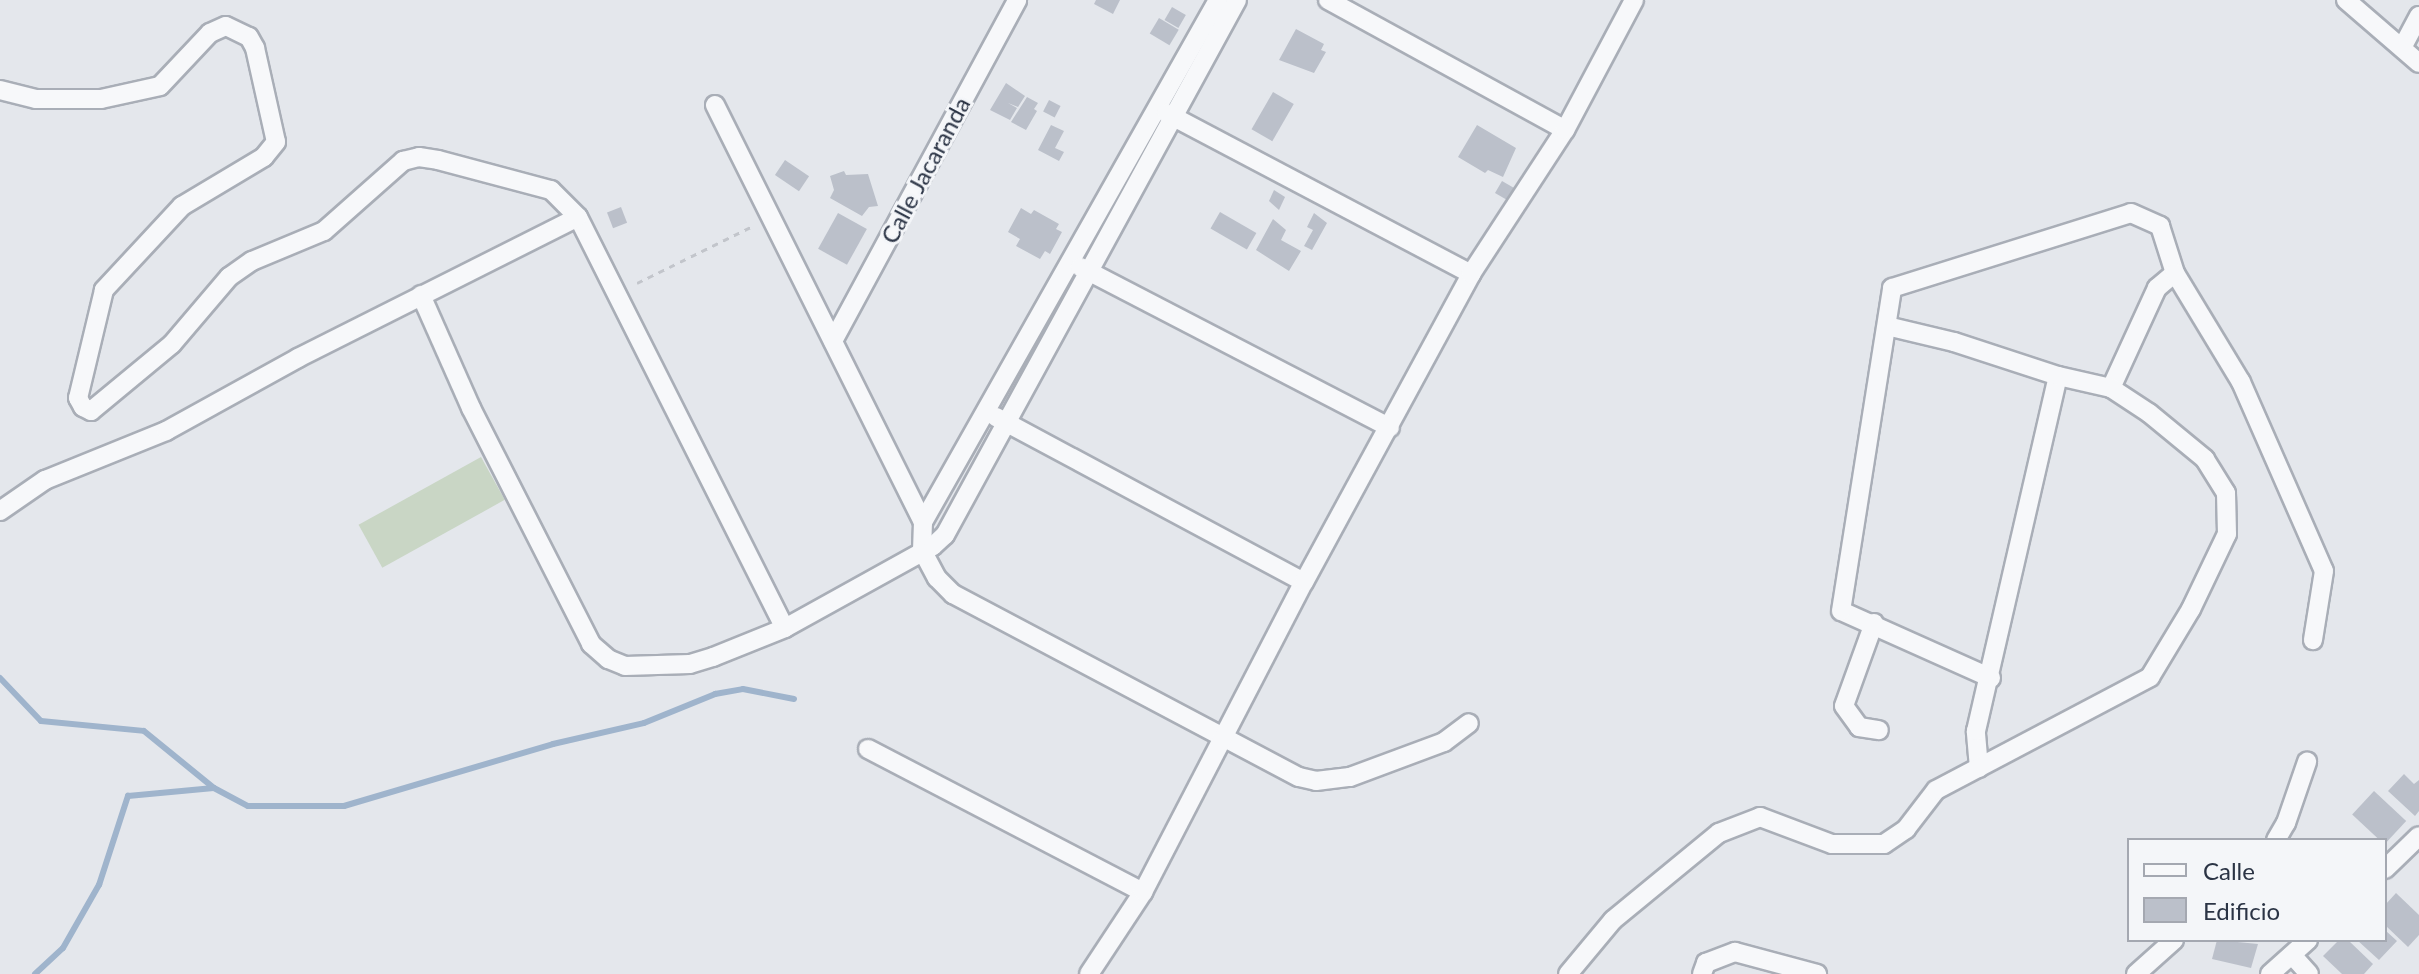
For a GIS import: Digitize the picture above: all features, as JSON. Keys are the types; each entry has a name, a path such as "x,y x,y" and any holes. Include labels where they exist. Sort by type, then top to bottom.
{"street":[{"name":"Calle Jacaranda","path":"833,341 1017,0"},
{"path":"1328,0 1565,130"},
{"path":"1089,974 1143,892 1304,582 1471,274 1565,130 1634,0"},
{"path":"2346,0 2403,46 2419,63"},
{"path":"1231,1 1157,108 923,522 922,550 937,578 953,594 1279,769 1316,781 1350,777 1402,760 1444,742 1469,723"},
{"path":"421,295 471,408 591,644 608,659 625,666 690,664 785,628 933,546 945,535 1174,118 1231,1"},
{"path":"2403,46 2419,16"},
{"path":"0,90 36,99 101,99 160,86 210,33 226,26 249,37 255,48 276,142 264,157 182,206 104,290 78,398 83,407 91,411 172,344 229,277 252,261 324,231 403,161 419,157 438,160 551,190 578,217 785,628"},
{"path":"715,105 923,522"},
{"path":"1157,108 1471,274"},
{"path":"1991,678 1874,623 1841,611 1892,288 2131,213 2160,226 2175,273 2241,382 2324,571 2313,640"},
{"path":"0,511 45,480 166,431 421,295 578,217"},
{"path":"1071,263 1390,428"},
{"path":"2111,388 2157,288 2175,273"},
{"path":"1568,974 1613,920 1719,833 1760,817 1832,844 1884,844 1906,829 1936,790 2150,677 2191,609 2227,534 2226,493 2205,459 2149,413 2111,388 2058,376 1954,342 1887,326"},
{"path":"1979,768 1976,731 1991,678 2058,376"},
{"path":"987,413 1304,582"},
{"path":"1874,623 1844,706 1859,727 1879,730"},
{"path":"868,749 1143,892"},
{"path":"2277,838 2286,823 2307,762"},
{"path":"2387,867 2419,836"},
{"path":"2136,974 2172,942"},
{"path":"2270,974 2306,942"},
{"path":"1704,969 1735,952 1817,974"},
{"path":"2292,955 2309,974"}],"path":[{"path":"637,283 773,216"}],"green space":[{"path":"481,457 505,500 382,568 359,525"}],"building":[{"path":"1096,0 1120,0 1113,14 1094,4"},
{"path":"1172,7 1186,15 1178,28 1164,20"},
{"path":"1159,18 1179,30 1169,45 1150,33"},
{"path":"1296,29 1324,44 1321,50 1326,52 1314,73 1279,60"},
{"path":"1006,83 1025,96 1018,107 1008,103 1017,108 1010,120 990,110"},
{"path":"1273,92 1294,104 1272,141 1252,129"},
{"path":"1027,97 1038,103 1026,130 1011,122"},
{"path":"1049,100 1061,106 1055,117 1043,112"},
{"path":"1051,125 1064,131 1055,148 1064,152 1059,161 1038,150"},
{"path":"1477,125 1516,148 1503,177 1488,170 1485,173 1458,157"},
{"path":"785,160 809,176 799,191 775,175"},
{"path":"844,171 846,175 868,174 878,206 869,207 862,216 830,198 834,190 830,176"},
{"path":"1502,181 1516,189 1509,201 1495,193"},
{"path":"1274,190 1285,197 1279,210 1269,201"},
{"path":"621,207 627,223 613,228 607,212"},
{"path":"1021,208 1031,214 1034,210 1059,224 1056,229 1062,232 1050,254 1045,251 1040,259 1016,246 1020,239 1008,232"},
{"path":"1220,212 1256,233 1247,249 1210,228"},
{"path":"838,213 867,229 847,265 818,249"},
{"path":"1314,213 1327,223 1312,250 1304,246 1313,230 1307,227"},
{"path":"1273,219 1286,230 1281,240 1301,251 1289,271 1256,250"},
{"path":"2404,774 2414,784 2419,780 2419,811 2415,816 2388,791"},
{"path":"2374,791 2406,821 2387,842 2387,838 2377,838 2352,814"},
{"path":"2396,893 2419,915 2419,935 2408,947 2387,927 2387,903"},
{"path":"2387,932 2397,941 2379,960 2359,942 2387,942"},
{"path":"2216,942 2258,944 2251,968 2212,959"},
{"path":"2337,942 2350,942 2373,964 2364,974 2342,974 2323,956"}],"waterway":[{"path":"0,678 41,721 144,731 214,788 248,806 344,806 553,744 644,723 715,694 743,689 794,699"},
{"path":"35,974 63,948 99,885 128,796 214,788"}]}
